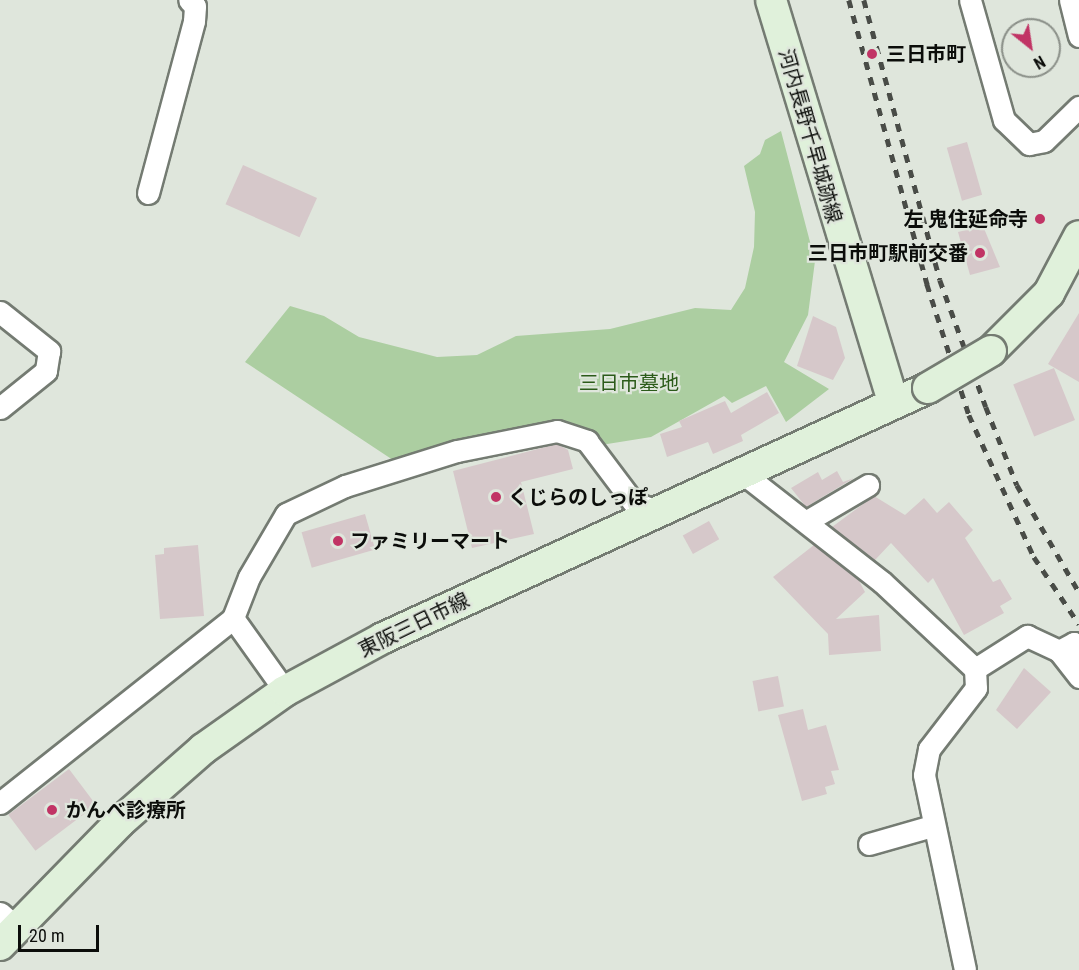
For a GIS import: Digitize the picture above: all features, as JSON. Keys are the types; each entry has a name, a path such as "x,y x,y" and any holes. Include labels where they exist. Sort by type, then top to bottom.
{"main road":[{"name":"河内長野千早城跡線","path":"771,0 893,402"},
{"path":"893,402 928,388 991,351 1049,293 1079,236"},
{"name":"東阪三日市線","path":"5,928 195,756 285,691 383,638 657,511 745,475 893,402"}],"street":[{"path":"148,194 194,21 195,6 189,0"},
{"path":"970,0 1004,120 1029,144 1044,141 1079,106"},
{"path":"1070,0 1079,36"},
{"path":"0,312 49,351 46,372 0,408"},
{"path":"0,804 233,618 249,576 286,514 345,486 457,451 557,431 587,441 633,502 657,511"},
{"path":"745,475 807,521 954,645 975,669 976,688 929,749 924,775 932,826 965,970"},
{"path":"807,521 868,484"},
{"path":"233,618 285,691"},
{"path":"975,669 1027,636 1069,651 1079,677"},
{"path":"869,844 932,826"}],"green space":[{"name":"三日市墓地","path":"781,131 815,261 808,315 784,362 829,389 786,422 766,386 732,403 724,396 651,437 601,445 553,426 396,462 245,362 290,306 324,316 359,337 437,357 477,355 516,336 610,329 695,308 731,310 745,288 754,247 755,212 744,166 760,154 765,140"}],"building":[{"path":"967,142 982,195 962,201 947,148"},
{"path":"243,165 317,198 300,237 226,204"},
{"name":"三日市町駅前交番","path":"983,226 1000,267 970,275 958,232"},
{"path":"1079,313 1079,382 1048,364"},
{"path":"813,316 836,327 845,358 833,380 797,366"},
{"path":"1054,368 1075,420 1034,436 1013,384"},
{"path":"767,392 779,413 741,435 743,441 713,454 708,442 667,457 660,434 682,427 679,421 725,401 731,413"},
{"path":"557,444 568,450 573,469 521,482 534,534 472,548 453,471"},
{"path":"837,471 843,482 854,478 806,507 791,488 818,472 822,480"},
{"path":"874,496 905,515 924,498 937,513 949,502 973,530 965,538 993,582 1000,579 1012,599 1000,606 1004,613 964,635 933,578 928,583 891,543 875,560 832,527"},
{"name":"ファミリーマート","path":"365,514 375,550 312,568 302,532"},
{"path":"709,521 719,539 693,554 683,536"},
{"path":"198,545 204,616 160,619 155,555 164,554 164,548"},
{"path":"814,545 858,579 865,592 836,619 879,615 881,651 829,655 828,634 773,577"},
{"path":"1024,668 1051,692 1017,729 996,710"},
{"path":"778,676 784,706 758,711 752,681"},
{"path":"803,709 808,730 826,725 839,770 831,771 835,784 825,787 827,794 802,801 778,715"},
{"path":"69,769 96,805 35,851 8,815"}],"railway":[{"path":"849,0 927,284 969,415 1034,557 1079,624"},
{"path":"864,0 940,280 986,407 1017,485 1079,592"}],"place":[{"name":"三日市町","path":"872,54"},
{"name":"左 鬼住延命寺","path":"1040,219"},
{"name":"三日市町駅前交番","path":"980,253"},
{"name":"くじらのしっぽ","path":"496,497"},
{"name":"ファミリーマート","path":"338,541"},
{"name":"かんべ診療所","path":"52,810"}]}
